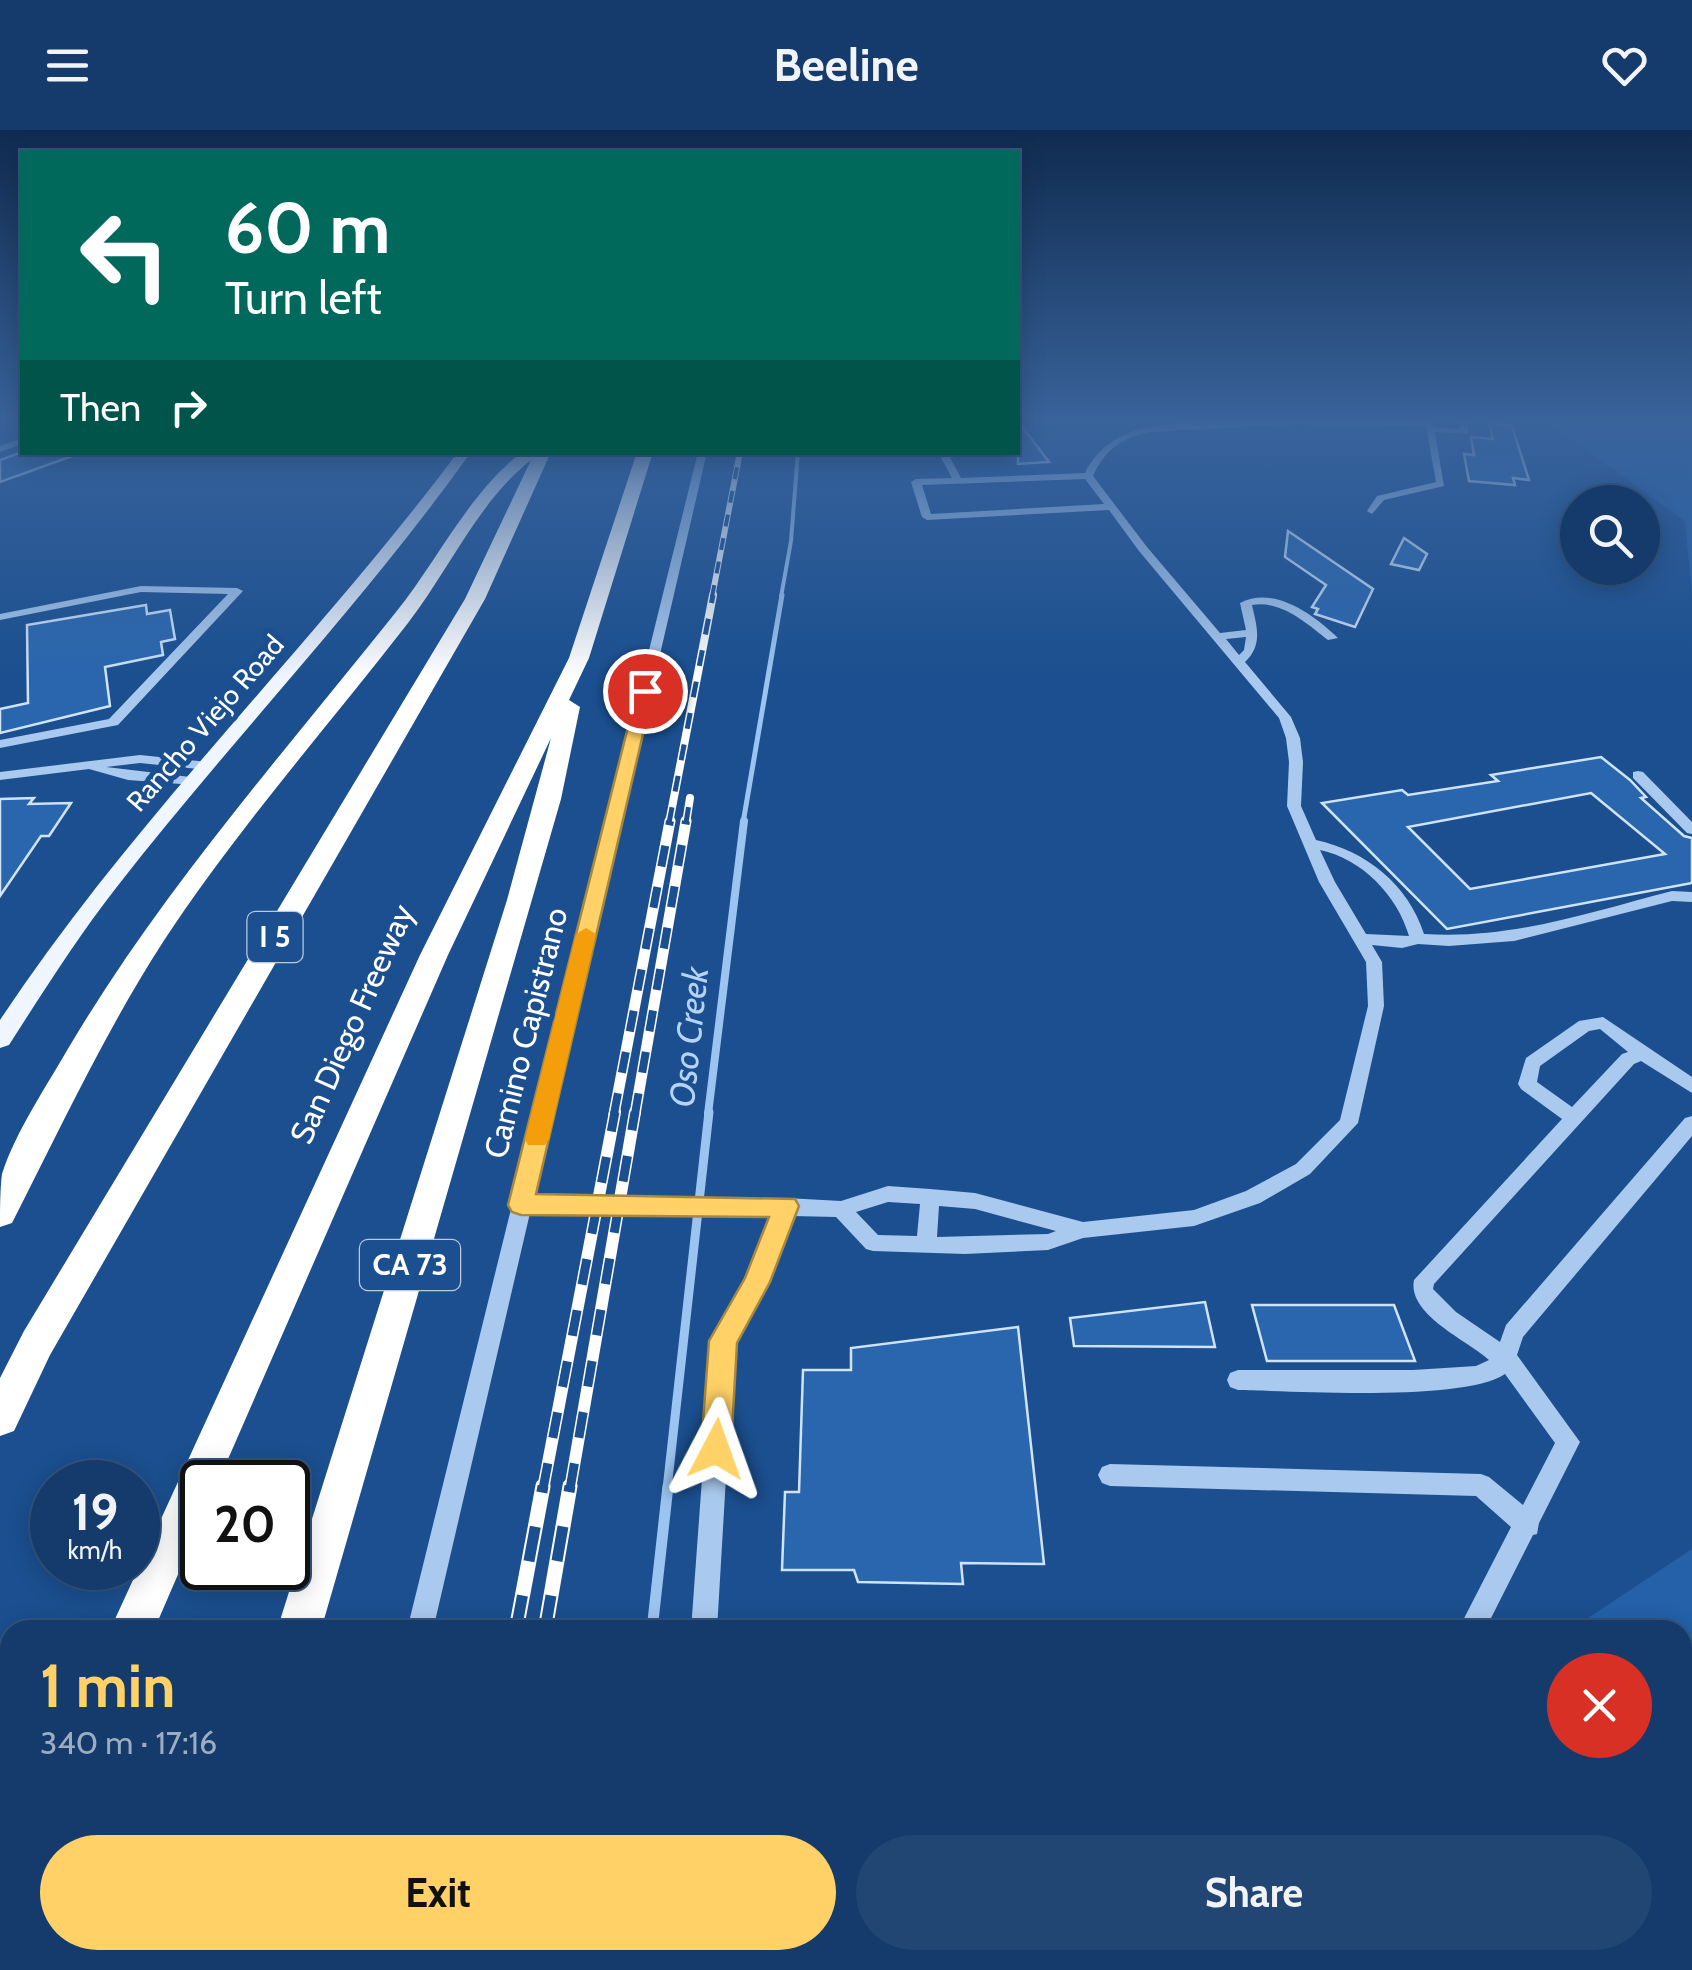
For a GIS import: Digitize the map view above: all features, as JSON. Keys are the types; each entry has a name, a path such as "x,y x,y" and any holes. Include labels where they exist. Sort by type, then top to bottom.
{"highway":[{"path":"0,1213 26,1155 99,1022 218,845 417,599 481,507"},
{"name":"I 5","path":"0,1418 36,1343 475,599 518,507"},
{"name":"San Diego Freeway","path":"136,1620 434,955 579,658 627,507"},
{"name":"CA 73","path":"302,1620 520,900 549,799 579,658"}],"main road":[{"name":"Rancho Viejo Road","path":"0,1039 26,996 132,852 374,576 424,507"}],"street":[{"name":"Camino Capistrano","path":"422,1620 691,507"},
{"path":"841,1209 872,1244 1048,1242 1083,1230 1194,1218 1253,1197 1303,1169 1348,1122 1376,1006 1374,962 1327,882 1294,806 1296,762 1289,728 1111,507 927,517 924,507"},
{"path":"1372,511 1375,507"},
{"path":"0,617 141,589 237,591 113,722 0,744"},
{"path":"1239,662 1250,651 1252,633 1246,602 1259,599 1300,614 1332,638"},
{"path":"1217,637 1252,633"},
{"path":"0,776 80,765 128,776 201,774"},
{"path":"1638,775 1692,830"},
{"path":"1310,843 1345,852 1364,863 1399,900 1414,923 1418,940"},
{"path":"1362,940 1444,943 1513,934 1672,896 1692,897"},
{"path":"1574,1118 1527,1084 1532,1062 1584,1026 1603,1023 1692,1086"},
{"path":"1476,1620 1568,1442 1506,1358 1448,1318 1422,1292 1424,1280 1628,1059 1642,1053"},
{"path":"1238,1380 1449,1379 1490,1373 1506,1358 1514,1332 1692,1123"},
{"path":"521,1205 841,1209 888,1194 975,1201 1083,1230"},
{"path":"926,1245 930,1197"},
{"path":"705,1620 723,1341 757,1282 786,1206"},
{"path":"1110,1476 1481,1486 1528,1526"}],"shaded area":[{"path":"1665,507 1692,507 1692,595 1685,521"},
{"path":"1692,1549 1692,1620 1585,1620"}],"building":[{"path":"1288,531 1373,589 1355,627 1315,614 1318,609 1312,607 1326,585 1285,557"},
{"path":"1404,538 1427,554 1419,570 1391,564"},
{"path":"146,605 147,614 170,610 175,639 161,642 163,655 105,667 110,706 0,733 0,709 28,703 27,625"},
{"path":"1601,757 1646,797 1641,798 1684,836 1692,838 1692,883 1447,929 1322,803 1498,781 1491,775","holes":["1591,793 1665,854 1470,889 1408,827"]},
{"path":"34,798 29,804 71,803 49,836 41,836 0,896 0,799"},
{"path":"1205,1302 1215,1347 1074,1346 1070,1318"},
{"path":"1252,1305 1394,1305 1415,1361 1267,1361"},
{"path":"1018,1327 1044,1564 961,1563 963,1584 858,1582 854,1570 782,1570 785,1492 799,1492 803,1370 851,1370 851,1348"}],"waterway":[{"name":"Oso Creek","path":"781,597 794,507"},
{"name":"Oso Creek","path":"743,823 782,595"},
{"name":"Oso Creek","path":"708,1114 744,821"},
{"name":"Oso Creek","path":"667,1489 709,1112"},
{"name":"Oso Creek","path":"653,1620 668,1486"}],"railway":[{"path":"712,597 729,507"},
{"path":"669,823 713,595"},
{"path":"686,823 690,798"},
{"path":"614,1114 670,821"},
{"path":"635,1114 686,821"},
{"path":"543,1489 615,1112"},
{"path":"570,1489 635,1112"},
{"path":"518,1620 543,1486"},
{"path":"547,1620 570,1486"}],"slow traffic":[{"path":"537,1139 586,934"}],"route":[{"path":"645,691 521,1205 786,1206 757,1282 723,1341 716,1449"}]}
